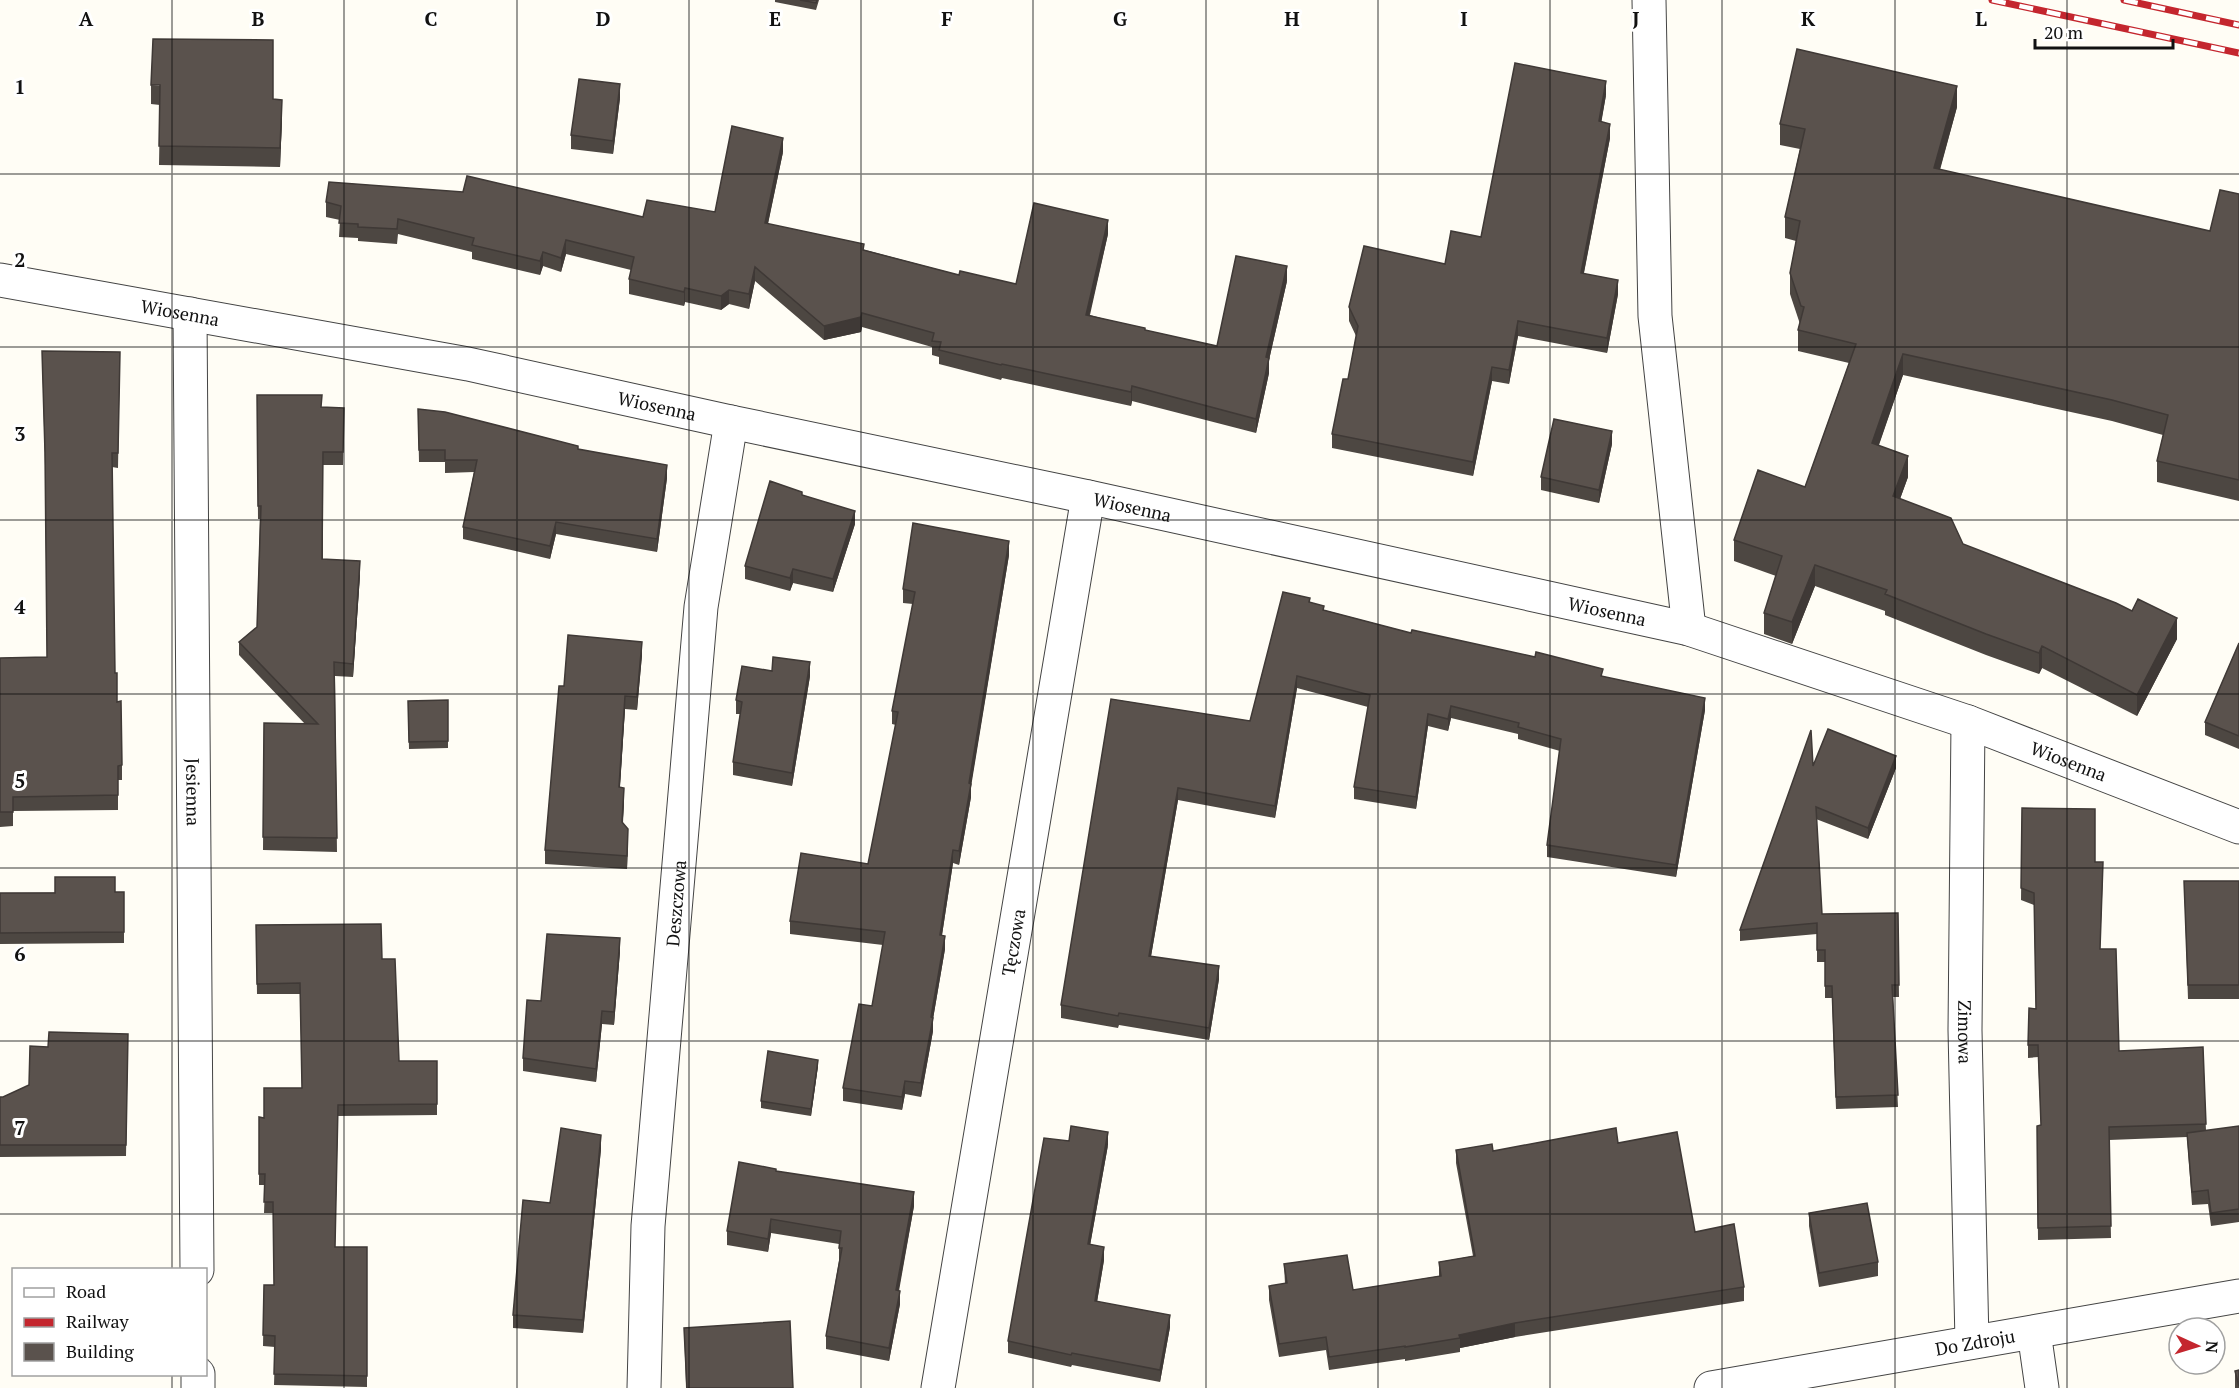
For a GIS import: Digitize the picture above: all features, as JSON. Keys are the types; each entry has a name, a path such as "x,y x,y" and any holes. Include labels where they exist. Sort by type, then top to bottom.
{"street":[{"path":"1649,0 1655,316 1689,629"},
{"name":"Wiosenna","path":"0,280 468,364 1689,629 1968,722 2239,827"},
{"name":"Jesienna","path":"190,314 197,1268"},
{"name":"Deszczowa","path":"644,1388 648,1226 700,607 731,422"},
{"name":"Tęczowa","path":"938,1388 1088,497"},
{"name":"Zimowa","path":"1968,722 1965,1030 1971,1342"},
{"name":"Do Zdroju","path":"1711,1388 2239,1296"},
{"path":"2034,1332 2042,1388"}],"building":[{"path":"800,0 817,0 816,3"},
{"path":"153,39 273,40 273,99 282,100 280,148 159,146 160,85 151,85"},
{"path":"1797,49 1957,86 1934,168 2210,231 2220,190 2239,194 2239,480 2157,461 2168,415 2112,400 1903,354 1872,443 1908,456 1893,496 1951,518 1963,544 2132,611 2138,599 2177,618 2137,695 2042,646 2039,653 1885,594 1887,590 1815,565 1792,622 1764,613 1782,556 1734,540 1758,470 1805,487 1856,344 1798,330 1804,307 1801,306 1790,273 1800,221 1785,217 1805,129 1780,124"},
{"path":"1515,63 1606,81 1599,121 1610,124 1581,273 1618,280 1607,338 1518,321 1509,370 1492,367 1473,462 1332,434 1343,379 1348,379 1358,326 1349,307 1364,246 1445,264 1451,231 1481,237"},
{"path":"579,79 620,84 613,141 571,135"},
{"path":"732,126 783,138 765,223 864,244 863,250 959,275 960,271 1016,284 1034,203 1108,220 1086,315 1145,328 1145,330 1217,346 1236,256 1287,266 1266,357 1269,358 1256,419 1132,386 1131,392 939,350 941,342 932,341 934,333 862,313 861,317 824,326 755,267 749,294 729,290 721,296 685,288 684,292 629,279 634,257 566,240 561,258 543,252 540,261 472,245 474,238 398,219 397,229 358,227 358,224 339,223 341,206 326,202 329,182 463,192 467,176 643,217 647,200 715,212"},
{"path":"42,351 120,352 118,453 112,453 115,673 117,673 117,702 121,701 122,765 118,766 118,795 13,797 13,812 0,812 0,658 47,657"},
{"path":"257,395 322,395 321,407 344,408 343,452 323,452 322,559 360,561 353,664 334,662 337,838 263,837 264,723 318,724 239,642 257,627 261,506 258,506"},
{"path":"418,409 445,412 578,446 578,449 667,465 657,539 556,522 550,546 463,527 477,460 445,460 445,450 419,450"},
{"path":"1554,419 1612,431 1599,490 1541,477"},
{"path":"770,481 802,492 802,495 855,511 833,579 793,569 790,578 745,566"},
{"path":"913,523 1009,541 959,851 953,850 940,935 945,936 921,1083 905,1081 902,1097 843,1088 859,1004 872,1006 885,932 790,921 801,853 868,864 898,712 892,711 915,592 903,589"},
{"path":"1283,592 1310,598 1309,602 1324,606 1323,610 1411,633 1412,630 1535,657 1536,652 1603,669 1601,676 1705,698 1676,865 1547,845 1561,739 1518,727 1519,723 1451,706 1448,719 1428,714 1416,797 1354,787 1370,695 1297,676 1275,806 1178,788 1149,956 1219,966 1209,1028 1119,1013 1118,1016 1061,1005 1111,699 1250,721"},
{"path":"568,635 642,642 637,697 625,696 619,787 624,788 622,822 628,829 627,856 545,850 559,686 564,686"},
{"path":"2239,643 2239,736 2205,722"},
{"path":"773,657 810,662 792,773 733,762 742,702 736,700 742,666 772,671"},
{"path":"448,700 448,741 409,742 408,701"},
{"path":"1828,729 1896,756 1868,828 1816,807 1822,914 1898,913 1899,985 1892,985 1898,1095 1836,1097 1832,986 1825,986 1825,950 1817,950 1817,923 1740,930 1811,730 1813,766"},
{"path":"2022,808 2095,809 2095,862 2103,862 2100,949 2116,949 2119,1051 2203,1047 2206,1124 2109,1127 2111,1226 2038,1228 2037,1126 2041,1125 2038,1045 2028,1045 2029,1008 2036,1009 2034,893 2021,888"},
{"path":"55,877 115,877 115,892 124,892 124,932 0,933 0,893 55,893"},
{"path":"2184,881 2239,881 2239,985 2188,985"},
{"path":"381,924 382,959 395,959 399,1061 437,1061 437,1104 338,1105 335,1247 367,1247 367,1376 274,1374 275,1336 263,1335 264,1285 274,1285 273,1202 264,1202 265,1174 259,1174 259,1117 264,1118 264,1088 302,1088 300,983 257,984 256,925"},
{"path":"547,934 620,938 614,1012 602,1011 596,1069 523,1058 527,1000 541,1001"},
{"path":"49,1032 128,1034 126,1145 0,1145 0,1097 29,1085 30,1046 48,1047"},
{"path":"768,1051 818,1060 811,1109 761,1101"},
{"path":"1071,1126 1108,1132 1088,1244 1104,1247 1095,1301 1170,1315 1160,1370 1072,1353 1071,1355 1008,1341 1044,1138 1069,1141"},
{"path":"2239,1126 2239,1209 2211,1213 2208,1190 2192,1192 2187,1133"},
{"path":"561,1128 601,1135 583,1320 513,1315 523,1200 550,1203"},
{"path":"1616,1128 1618,1143 1677,1132 1695,1232 1734,1224 1744,1287 1515,1323 1459,1335 1460,1338 1329,1357 1326,1337 1279,1344 1269,1286 1287,1283 1284,1264 1347,1255 1353,1290 1441,1276 1439,1262 1475,1256 1456,1150 1492,1144 1493,1151"},
{"path":"739,1162 776,1169 776,1171 914,1192 896,1290 900,1291 889,1348 826,1336 842,1248 839,1248 841,1231 771,1219 768,1239 727,1231"},
{"path":"1867,1203 1878,1262 1819,1273 1809,1213"},
{"path":"790,1321 793,1388 687,1388 684,1328"},
{"path":"2239,1370 2239,1386 2235,1371"}],"railway":[{"path":"1992,0 2239,53"},
{"path":"2124,0 2239,25"}]}
